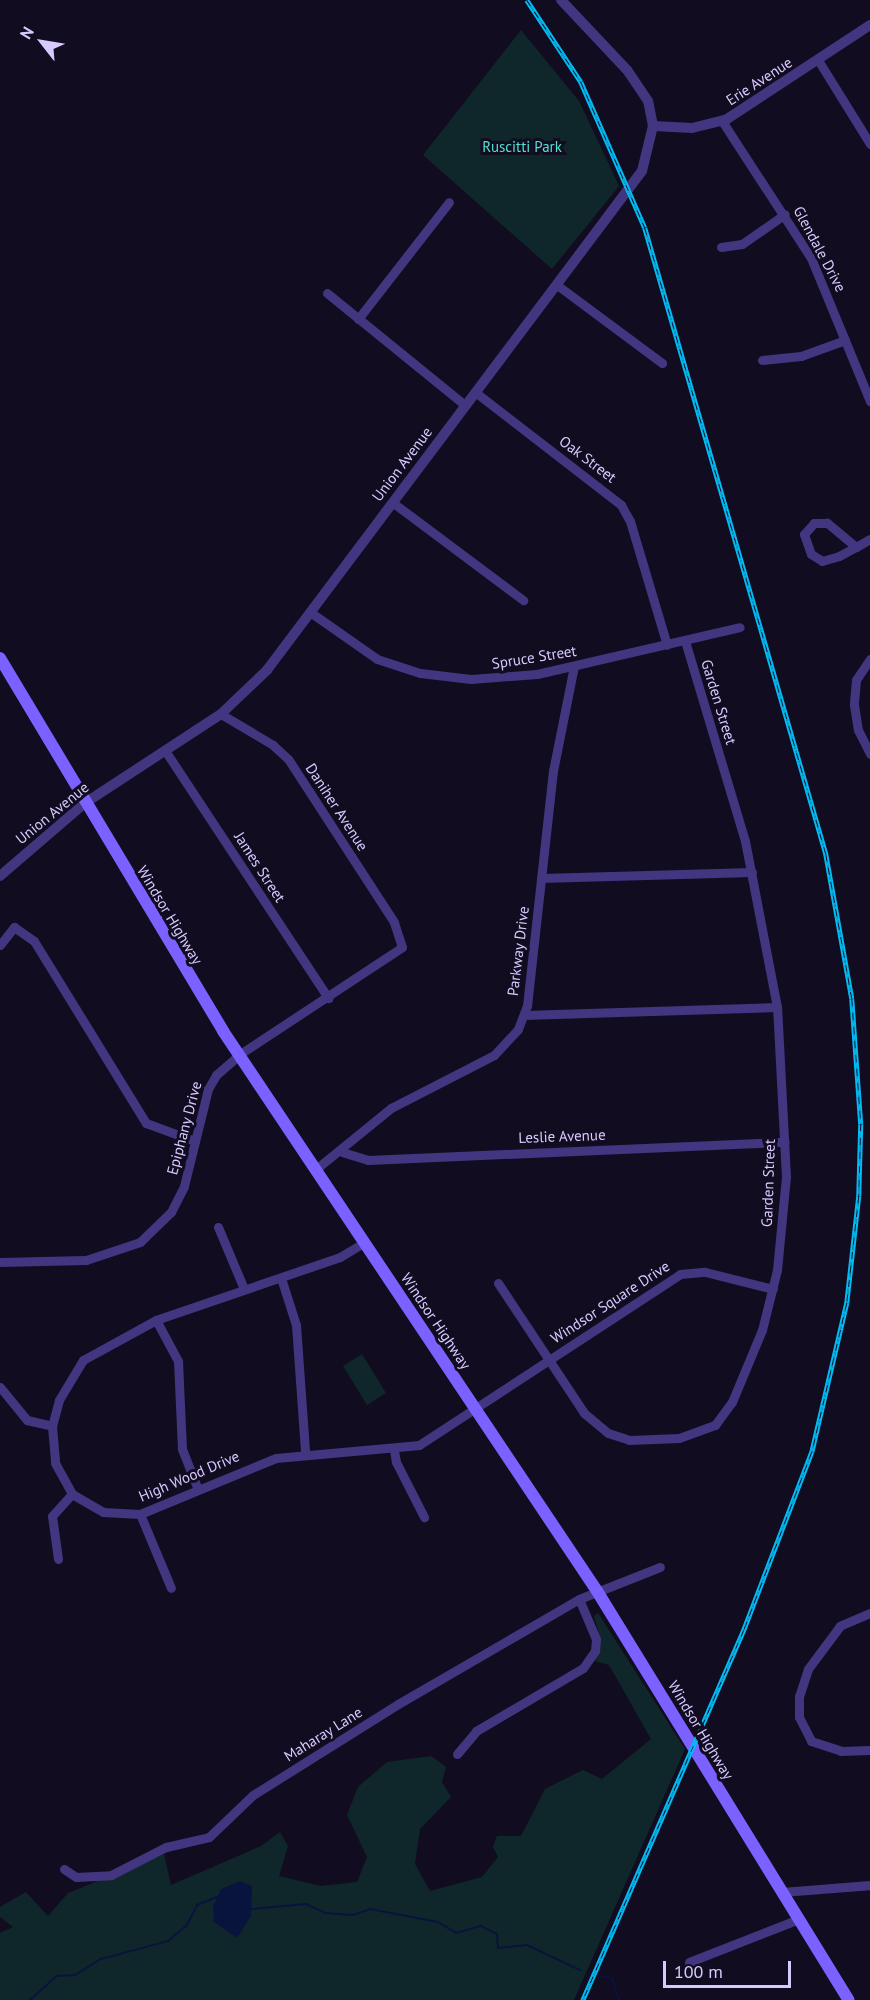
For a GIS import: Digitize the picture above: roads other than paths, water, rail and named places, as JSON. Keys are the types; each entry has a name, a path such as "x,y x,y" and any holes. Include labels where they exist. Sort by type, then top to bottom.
{"main road":[{"name":"Windsor Highway","path":"0,658 85,803 240,1054 597,1590 849,2000"}],"street":[{"path":"561,0 638,84 653,126"},
{"name":"Erie Avenue","path":"653,126 692,128 722,121 870,26"},
{"path":"818,60 870,144"},
{"name":"Glendale Drive","path":"722,121 785,214 811,258 870,401"},
{"name":"Union Avenue","path":"0,876 85,803 221,714 267,670 644,168 653,126"},
{"path":"358,319 448,202"},
{"path":"721,247 742,244 785,214"},
{"path":"556,285 662,363"},
{"path":"327,293 465,405"},
{"path":"762,360 801,356 845,340"},
{"name":"Oak Street","path":"475,392 621,506 634,532 667,645"},
{"path":"392,502 523,600"},
{"path":"856,547 827,523 814,524 804,534 811,554 822,561 856,547 870,539"},
{"name":"Spruce Street","path":"310,612 377,659 420,673 501,679 574,666 740,627"},
{"name":"Garden Street","path":"498,1283 584,1413 608,1433 629,1440 694,1436 715,1425 732,1402 762,1330 773,1288 782,1229 785,1142 777,1007 752,872 685,641"},
{"path":"870,659 856,680 854,705 858,730 870,754"},
{"name":"Parkway Drive","path":"316,1169 342,1152 391,1108 494,1055 506,1045 524,1014 553,771 574,666"},
{"name":"Daniher Avenue","path":"221,714 273,745 288,759 403,941"},
{"name":"James Street","path":"166,752 328,998"},
{"path":"541,878 752,872"},
{"path":"0,945 15,927 34,941 146,1124 195,1141"},
{"name":"Epiphany Drive","path":"0,1262 86,1260 140,1242 171,1212 184,1186 211,1082 240,1054 396,954 403,941"},
{"path":"524,1014 777,1007"},
{"name":"Leslie Avenue","path":"342,1152 368,1160 785,1142"},
{"path":"218,1227 239,1267 244,1289"},
{"path":"58,1559 51,1516 72,1494 55,1463 52,1426 59,1400 83,1360 156,1320 340,1257 365,1242"},
{"name":"Windsor Square Drive","path":"477,1408 680,1274 705,1272 773,1288"},
{"path":"280,1278 296,1325 305,1452"},
{"path":"156,1320 178,1361 182,1449 197,1487"},
{"path":"0,1388 27,1420 52,1426"},
{"name":"High Wood Drive","path":"72,1494 103,1512 140,1514 197,1487 276,1458 305,1452 394,1450 439,1436 477,1408"},
{"path":"394,1450 396,1462 424,1518"},
{"path":"140,1514 171,1588"},
{"name":"Maharay Lane","path":"64,1869 76,1877 111,1875 165,1847 209,1837 253,1795 579,1599 660,1567"},
{"path":"457,1754 476,1731 583,1668 594,1653 596,1639 579,1599"},
{"path":"870,1613 840,1626 808,1669 799,1696 799,1717 811,1741 841,1751 870,1750"},
{"path":"782,1892 870,1885"},
{"path":"689,1962 799,1919"}],"water":[{"path":"240,1881 252,1886 251,1916 237,1938 214,1922 213,1907 221,1889"}],"waterway":[{"path":"30,2000 57,1976 75,1975 101,1959 168,1941 187,1925 197,1905 217,1897"},
{"path":"251,1909 306,1904 325,1913 353,1915 370,1909 438,1922 456,1933 481,1926 497,1934 498,1948 527,1945 580,1970"},
{"path":"601,1976 612,1978 619,2000"}],"railway":[{"path":"527,0 581,82 645,228 826,854 852,999 861,1124 859,1196 847,1303 812,1452 744,1630 583,2000"}],"park label":[{"name":"Ruscitti Park","path":"522,147"}]}
